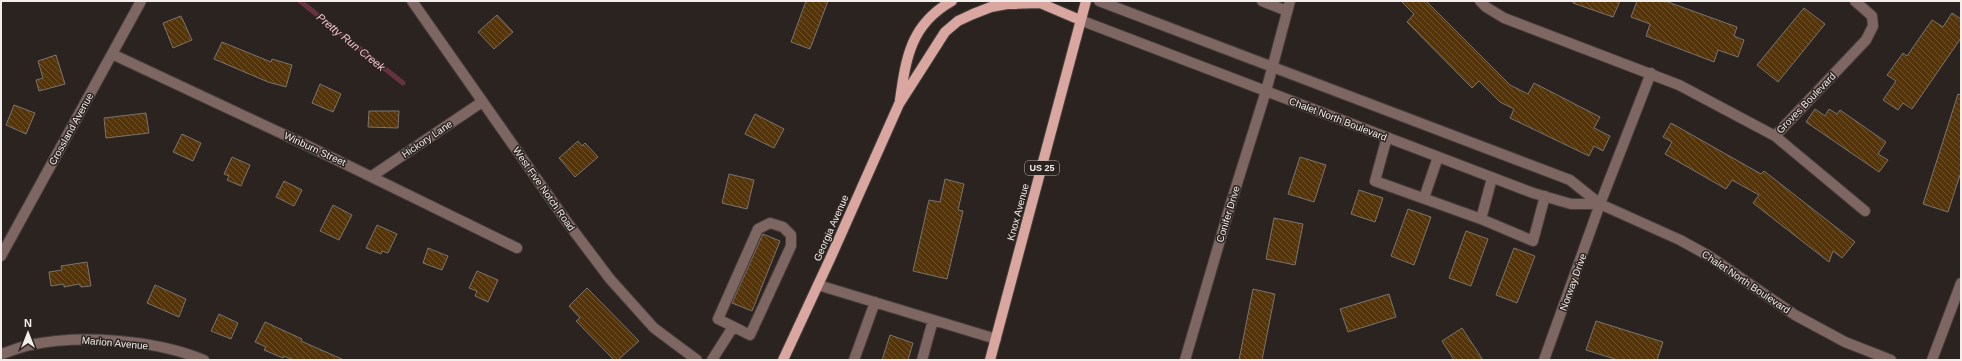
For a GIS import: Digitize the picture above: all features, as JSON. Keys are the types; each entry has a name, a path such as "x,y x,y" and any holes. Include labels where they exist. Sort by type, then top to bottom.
{"main road":[{"name":"Georgia Avenue","path":"899,104 906,60 918,33 930,16 952,1"},
{"name":"Knox Avenue","path":"990,360 1066,82 1080,20 1086,1"},
{"name":"Georgia Avenue","path":"783,360 899,104 945,32 963,19 991,6 1025,2 1040,3 1080,20"}],"street":[{"name":"Crossland Avenue","path":"1,256 140,1"},
{"name":"West Five Notch Road","path":"412,1 482,102 610,279 654,328 697,360"},
{"name":"Chalet North Boulevard","path":"1099,1 1570,180 1600,204 1667,234 1709,256 1795,315 1846,342 1891,360"},
{"path":"1262,1 1288,6"},
{"name":"Groves Boulevard","path":"1480,1 1486,7 1504,18 1679,85 1775,136 1866,40 1873,26 1872,16 1855,1"},
{"name":"Conifer Drive","path":"1185,360 1230,206 1266,91 1288,6"},
{"name":"Chalet North Boulevard","path":"1080,20 1492,178 1571,204 1600,204"},
{"name":"Winburn Street","path":"112,54 372,176 517,248"},
{"path":"1600,204 1651,73"},
{"name":"Hickory Lane","path":"372,176 482,102"},
{"path":"1775,136 1865,211"},
{"path":"1387,137 1376,181 1481,219 1532,241 1545,196"},
{"path":"1424,198 1438,157"},
{"path":"1481,219 1492,178"},
{"name":"Norway Drive","path":"1544,360 1600,204"},
{"path":"770,223 783,227 791,235 791,246 750,334 733,327 718,319 758,229 770,223"},
{"path":"1932,360 1961,283"},
{"path":"818,285 996,339"},
{"path":"854,360 875,302"},
{"path":"922,360 934,320"},
{"path":"712,360 733,327"},
{"name":"Marion Avenue","path":"1,354 30,345 62,340 92,339 168,348 204,360"}],"building":[{"path":"806,1 828,1 810,49 791,42"},
{"path":"1401,1 1426,1 1510,85 1528,94 1534,83 1600,117 1594,128 1610,136 1603,151 1594,146 1589,156 1510,118 1514,109 1500,102 1479,81 1472,88 1407,22 1414,14"},
{"path":"1573,1 1620,1 1613,17 1573,3"},
{"path":"1637,1 1665,1 1737,27 1734,36 1744,40 1738,57 1718,50 1714,62 1646,36 1650,24 1631,17"},
{"path":"1804,8 1825,24 1778,82 1757,65"},
{"path":"1952,13 1961,19 1961,38 1912,109 1903,103 1898,110 1883,100 1896,81 1887,75 1903,53 1907,56 1932,20 1943,27"},
{"path":"497,15 513,32 494,49 478,32"},
{"path":"181,16 192,40 173,48 163,23"},
{"path":"222,42 271,62 272,59 292,65 286,87 268,82 214,59"},
{"path":"56,55 65,84 39,91 36,80 43,78 38,61"},
{"path":"320,84 341,94 333,112 312,103"},
{"path":"1958,94 1961,95 1961,172 1948,212 1923,204"},
{"path":"14,105 35,113 26,134 6,125"},
{"path":"1815,109 1825,116 1829,109 1837,114 1840,110 1886,142 1878,154 1888,160 1879,172 1806,122"},
{"path":"369,111 399,111 398,128 368,127"},
{"path":"146,113 149,133 106,138 104,118"},
{"path":"755,114 784,129 774,148 745,134"},
{"path":"1671,123 1761,174 1764,171 1855,242 1842,258 1833,251 1829,262 1753,203 1759,195 1732,180 1726,189 1665,154 1672,142 1663,137"},
{"path":"182,134 201,143 193,161 173,152"},
{"path":"578,141 582,146 585,143 598,157 575,177 559,158"},
{"path":"232,157 250,165 241,186 227,180 229,176 224,174"},
{"path":"1300,157 1326,165 1314,202 1288,194"},
{"path":"729,174 754,180 747,209 722,203"},
{"path":"945,179 964,184 958,210 963,211 947,279 913,271 929,200 940,202"},
{"path":"284,181 302,190 294,206 276,197"},
{"path":"1359,190 1383,198 1375,222 1351,214"},
{"path":"333,205 352,215 339,240 320,231"},
{"path":"1408,209 1431,217 1414,265 1391,256"},
{"path":"1274,218 1303,224 1295,265 1266,259"},
{"path":"377,225 397,234 388,253 382,251 381,254 366,248"},
{"path":"1466,231 1488,239 1471,286 1449,278"},
{"path":"763,234 780,241 752,311 732,303"},
{"path":"428,248 448,256 442,270 423,263"},
{"path":"1514,248 1535,256 1517,303 1496,295"},
{"path":"87,262 91,286 81,287 79,284 64,287 64,284 51,286 49,272 62,270 61,266"},
{"path":"477,271 498,280 488,302 475,296 477,291 469,288"},
{"path":"155,285 186,299 179,317 147,303"},
{"path":"587,288 639,341 618,360 614,360 576,321 580,318 569,306"},
{"path":"1253,289 1275,294 1262,360 1239,360"},
{"path":"1389,294 1396,317 1348,332 1340,309"},
{"path":"219,314 238,323 231,339 211,331"},
{"path":"1596,321 1663,342 1657,360 1618,360 1586,350"},
{"path":"265,322 302,339 301,341 344,360 293,360 284,356 283,358 264,350 266,347 255,342"},
{"path":"1462,328 1483,360 1454,360 1442,341"},
{"path":"890,335 913,343 908,360 882,360"}],"waterway":[{"name":"Pretty Run Creek","path":"300,1 403,83"}]}
